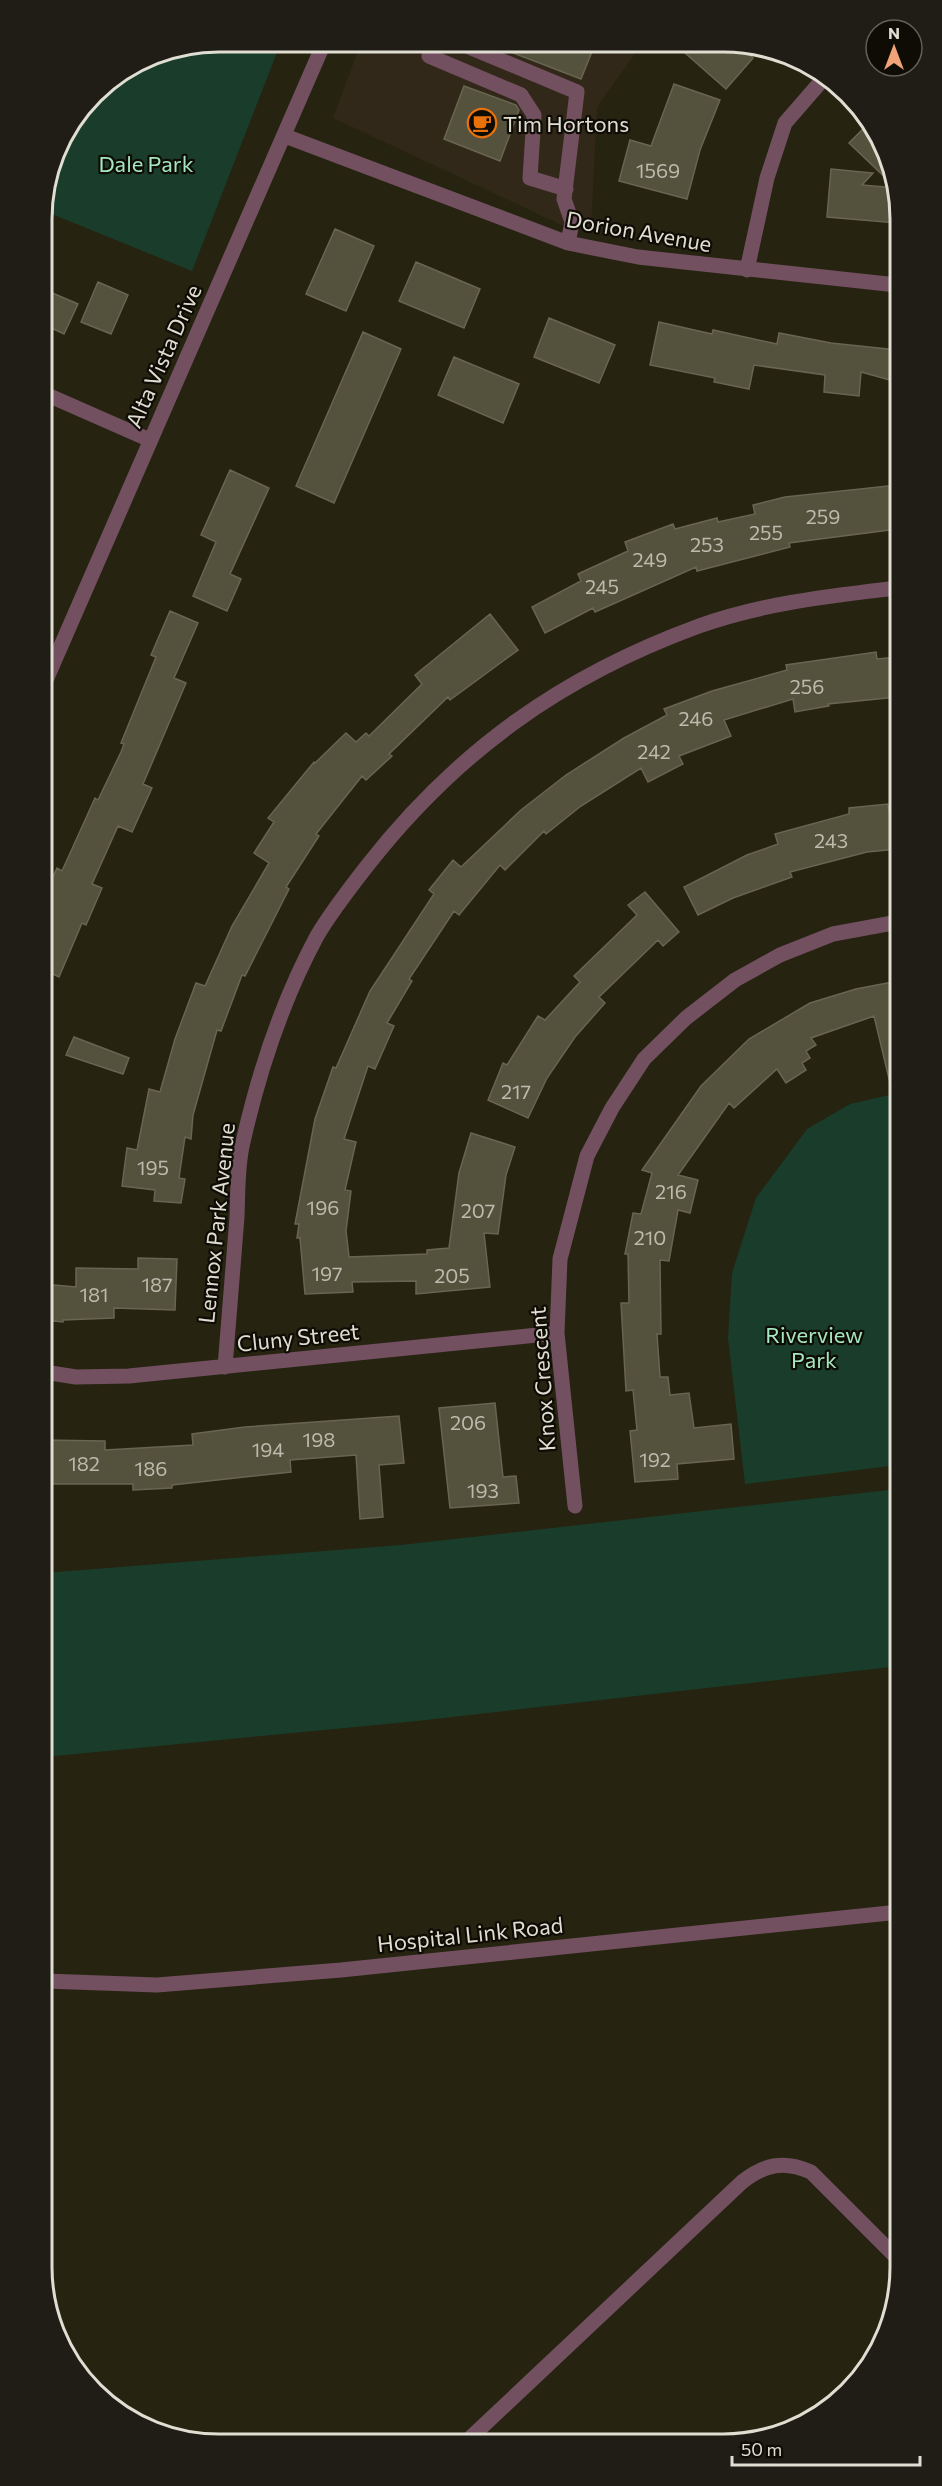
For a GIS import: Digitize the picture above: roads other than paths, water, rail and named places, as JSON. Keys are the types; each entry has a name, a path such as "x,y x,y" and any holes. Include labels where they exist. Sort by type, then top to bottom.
{"street":[{"name":"Alta Vista Drive","path":"53,664 320,52"},
{"path":"481,52 577,92 564,199 572,222 568,243"},
{"path":"429,56 520,95 534,115 530,178 566,189"},
{"path":"747,270 767,178 786,123 819,84"},
{"name":"Dorion Avenue","path":"285,136 568,243 619,254 890,284"},
{"path":"53,397 150,440"},
{"name":"Lennox Park Avenue","path":"225,1367 242,1147 252,1103 280,1016 318,935 387,842 470,756 516,719 563,688 618,660 701,625 794,601 890,589"},
{"name":"Knox Crescent","path":"575,1506 557,1333 560,1259 587,1156 612,1108 644,1059 694,1011 735,980 780,955 833,934 890,924"},
{"name":"Cluny Street","path":"53,1373 76,1377 129,1376 557,1333"},
{"name":"Hospital Link Road","path":"53,1981 157,1985 295,1974 889,1913"},
{"path":"474,2434 742,2182 768,2165 797,2166 812,2172 889,2250"}],"place":[{"name":"Tim Hortons","path":"482,123"}],"park label":[{"name":"Dale Park","path":"146,163"},
{"name":"Riverview Park","path":"814,1346"}]}
